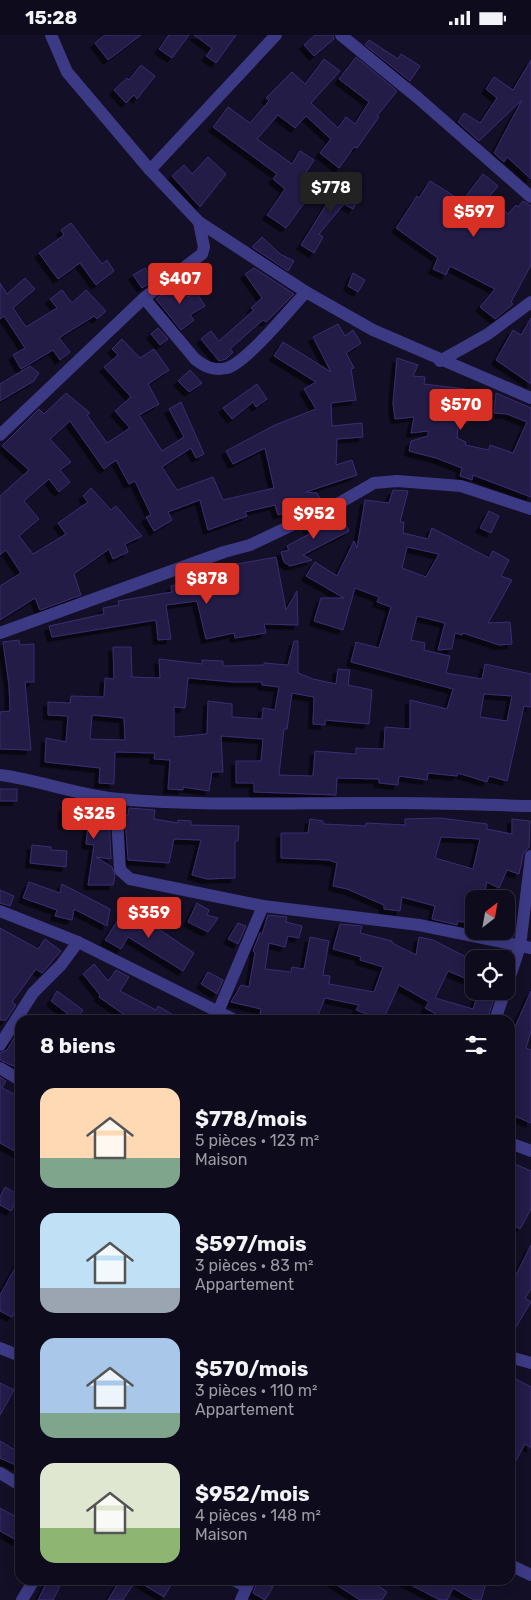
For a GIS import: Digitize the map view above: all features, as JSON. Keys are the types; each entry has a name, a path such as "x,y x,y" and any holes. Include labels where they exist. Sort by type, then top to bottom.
{"street":[{"path":"50,35 68,71 150,170 199,222 306,292 373,331 531,398"},
{"path":"150,170 276,35"},
{"path":"341,35 418,98 531,197"},
{"path":"0,435 144,298 202,255 204,247 199,222"},
{"path":"144,298 195,359 205,367 213,369 228,367 243,359 306,292"},
{"path":"440,361 488,335 531,302"},
{"path":"0,633 224,552 250,545 341,502 374,483 397,481 461,486 531,509"},
{"path":"0,775 116,799 242,805 394,803 531,806"},
{"path":"116,799 120,870 124,876 263,905 418,925 525,947"},
{"path":"515,970 525,947 531,856"},
{"path":"218,1012 263,905"},
{"path":"0,911 78,942 224,1015"},
{"path":"18,1015 32,993 61,965 78,942"},
{"path":"497,1015 502,1000"},
{"path":"0,1045 15,1021"},
{"path":"0,1068 15,1077"},
{"path":"515,1145 531,1151"},
{"path":"0,1348 15,1353"},
{"path":"515,1358 531,1363"},
{"path":"0,1473 15,1482"},
{"path":"515,1567 531,1575"},
{"path":"22,1600 31,1585"},
{"path":"241,1600 247,1585"}],"building":[{"path":"105,35 141,35 108,60 95,43"},
{"path":"169,35 189,35 172,58 159,49"},
{"path":"194,35 236,35 216,63 206,56 212,48"},
{"path":"315,35 333,35 334,39 314,56 304,45"},
{"path":"369,40 398,59 401,54 420,66 410,81 365,45"},
{"path":"356,57 397,91 377,116 379,117 357,148 354,147 339,168 320,153 331,139 306,116 295,128 278,115 257,139 292,164 300,151 314,160 303,177 315,188 286,228 267,215 285,189 273,179 277,174 213,127 228,107 250,123 269,101 266,98 292,72 305,84 324,59 340,71 311,103 338,128 346,117 355,124 369,102 339,79"},
{"path":"531,60 531,179 507,157 504,162 494,153 522,100 479,141 458,122 464,113 480,123 497,98 486,89 494,77 513,90"},
{"path":"141,65 155,76 137,99 134,95 126,103 114,90 127,78 129,80"},
{"path":"208,157 226,174 200,207 172,176 184,165 192,174"},
{"path":"483,174 498,186 488,198 508,214 516,205 518,207 523,201 531,206 531,265 511,302 513,304 495,319 480,307 495,289 450,266 446,275 433,269 438,258 396,228 417,196 419,198 430,181 462,201"},
{"path":"341,181 362,194 353,209 344,204 319,234 323,237 314,253 301,245"},
{"path":"71,223 102,264 107,260 114,271 96,285 80,263 58,279 39,253 64,235 61,230"},
{"path":"262,237 280,254 294,261 288,271 252,247"},
{"path":"145,268 153,281 142,288 133,275"},
{"path":"254,268 294,294 266,322 263,320 230,349 233,352 226,359 219,361 201,339 211,331 219,341 254,310 251,308 262,298 245,274"},
{"path":"353,273 365,280 358,292 348,286"},
{"path":"25,278 35,289 13,308 26,327 57,308 50,299 62,290 72,303 86,290 106,311 97,319 94,316 59,338 70,352 60,360 53,350 21,369 13,355 25,348 4,316 0,319 0,283 7,294"},
{"path":"177,283 188,297 196,292 205,306 190,315 194,320 181,330 156,299"},
{"path":"531,318 531,384 496,360 513,330 521,335"},
{"path":"338,324 345,336 353,330 361,343 346,353 354,368 351,369 356,400 331,403 332,426 362,423 363,437 337,439 336,465 352,460 357,475 306,492 317,493 322,502 300,512 298,508 278,515 275,505 245,512 247,516 208,530 200,500 168,512 172,520 154,531 146,517 151,515 135,481 129,484 116,460 104,469 70,421 50,439 71,462 60,470 70,482 59,492 49,479 24,501 39,519 19,536 33,554 66,534 58,523 88,502 83,496 91,488 111,510 116,506 142,536 125,544 128,552 113,559 109,549 74,574 81,595 40,610 35,598 0,620 0,586 21,573 6,550 0,555 0,496 29,470 2,446 39,409 44,414 66,393 90,413 87,415 107,443 130,428 115,411 131,397 104,367 118,355 112,349 122,339 140,358 154,349 169,370 148,384 159,404 139,415 162,451 184,437 169,409 181,402 204,454 196,458 191,448 162,467 177,490 213,477 223,500 274,488 265,448 233,464 226,451 275,425 316,409 304,389 316,382 274,356 283,342 331,372 313,337"},
{"path":"158,328 168,339 160,345 151,334"},
{"path":"397,358 418,365 413,376 425,377 424,384 465,389 463,407 460,407 457,438 466,442 465,445 489,450 490,445 513,453 527,422 507,414 494,413 496,393 531,408 531,497 473,475 472,480 460,476 462,468 436,458 409,451 411,441 428,436 428,431 411,433 414,417 395,419 393,403"},
{"path":"30,366 39,373 34,381 0,401 0,384"},
{"path":"190,370 202,383 189,392 178,381"},
{"path":"257,384 267,399 256,407 253,402 232,419 223,408"},
{"path":"393,490 408,491 400,522 404,522 403,533 428,539 432,528 489,558 493,551 509,560 501,576 512,580 488,623 510,622 512,644 499,645 463,633 462,635 455,633 452,649 438,650 445,623 417,616 411,640 425,643 424,650 450,656 446,673 482,679 485,664 531,674 531,707 524,706 507,781 489,776 487,782 458,773 457,776 428,773 427,780 399,776 398,785 379,783 379,779 337,778 336,795 254,792 254,783 236,783 236,761 261,761 263,739 221,736 223,772 212,772 209,791 183,787 183,790 168,789 170,760 154,759 155,753 115,752 114,784 99,783 100,768 45,762 46,738 66,742 68,716 48,715 48,702 70,703 71,696 104,697 105,678 114,679 113,647 131,647 132,677 160,678 159,659 202,664 202,660 223,661 223,666 264,665 264,663 288,665 294,641 298,641 298,673 313,679 336,684 338,669 350,670 348,685 372,690 369,724 325,720 325,725 313,724 314,697 292,693 287,729 284,729 279,775 313,776 315,751 356,754 356,748 384,749 385,727 410,729 410,700 447,709 453,689 351,662 356,642 379,648 391,607 377,602 379,597 355,588 343,630 314,621 321,598 344,598 306,576 315,562 337,576 354,541 357,548 365,500 389,503","holes":["407,547 439,554 426,577 402,568","188,678 233,682 262,682 262,685 279,687 275,710 263,708 262,719 232,717 232,704 208,701 207,734 174,737 174,707 185,708","484,694 512,696 507,721 480,717","92,715 124,718 125,740 90,739"]},
{"path":"489,511 499,516 491,533 480,528"},
{"path":"341,516 349,531 303,555 312,560 290,566 284,562 281,552 289,550 287,546 311,533 307,527 329,517 331,521"},
{"path":"276,557 286,610 297,591 298,625 264,624 266,633 235,638 234,633 206,639 197,601 166,605 171,639 158,640 156,620 52,637 49,626 104,614 103,608 119,605 118,601 172,592 171,586 197,582 196,579 233,570 232,565"},
{"path":"19,640 20,645 34,644 34,682 25,682 31,750 0,749 0,712 10,711 9,685 3,642"},
{"path":"0,789 17,789 17,801 0,801"},
{"path":"72,801 96,804 95,818 109,817 111,859 96,857 112,867 115,876 113,885 88,885 94,845 86,844 88,825 63,824 63,807 72,808"},
{"path":"129,808 155,810 154,819 178,823 178,820 191,821 191,825 239,826 238,841 235,841 235,878 207,879 192,875 201,840 174,839 169,863 128,860 125,815 128,815"},
{"path":"440,818 487,824 487,829 512,834 512,819 530,821 529,847 523,855 519,874 507,870 499,888 487,882 485,890 465,890 465,922 458,921 457,925 432,919 435,906 402,897 400,911 384,909 384,905 347,889 333,886 337,863 329,860 281,858 281,833 308,833 310,819 323,821 323,824 366,826 366,823 405,825 405,819","holes":["441,837 480,839 473,869 435,858"]},
{"path":"32,845 51,847 51,850 67,851 66,867 30,863"},
{"path":"29,882 60,893 62,884 110,909 107,926 74,909 72,920 55,916 57,910 23,898"},
{"path":"0,890 14,896 10,906 0,903"},
{"path":"197,903 209,910 207,915 218,918 208,932 188,922"},
{"path":"126,907 194,953 183,971 128,937 121,949 105,940"},
{"path":"268,915 287,917 286,922 302,926 299,938 288,936 285,947 269,943 265,969 291,972 292,967 304,969 310,937 329,941 323,975 330,976 329,984 374,992 383,967 360,960 361,957 333,949 340,924 362,926 360,933 392,941 392,943 416,955 419,937 433,940 465,956 465,978 448,971 435,998 473,1009 476,1000 493,1000 489,1015 438,1015 425,1008 429,1002 399,985 385,1015 370,1015 356,1010 359,1005 325,998 318,1015 260,1015 261,1009 231,1002 241,985 249,987 255,953 253,951 260,933 262,934"},
{"path":"238,923 246,926 238,944 228,939"},
{"path":"0,928 38,949 45,939 61,951 42,973 36,969 12,1002 16,1005 6,1020 0,1020"},
{"path":"94,964 108,981 116,970 129,977 120,991 156,1010 158,1006 173,1015 125,1015 99,997 100,995 83,974"},
{"path":"208,972 223,980 217,994 201,984"},
{"path":"57,991 83,1010 80,1015 69,1015 51,1001"},
{"path":"531,991 531,1031 526,1048 531,1050 531,1123 515,1116 515,1027"},
{"path":"15,1037 15,1063 13,1066 0,1060 0,1053 7,1050"},
{"path":"0,1077 6,1081 2,1088 15,1094 15,1151 0,1143"},
{"path":"515,1164 531,1171 531,1209 520,1229 515,1226"},
{"path":"5,1187 15,1193 15,1203 11,1211 0,1205 0,1197"},
{"path":"531,1245 531,1289 525,1298 531,1302 515,1329 515,1277"},
{"path":"15,1268 15,1310 12,1317 0,1311 0,1295"},
{"path":"515,1379 531,1387 531,1448 525,1444 515,1462"},
{"path":"0,1383 14,1390 0,1415"},
{"path":"0,1441 15,1450 15,1465 0,1458"},
{"path":"0,1508 15,1516 15,1539 0,1531"},
{"path":"46,1585 60,1585 53,1600 38,1600"},
{"path":"117,1585 133,1585 123,1600 108,1600"},
{"path":"144,1585 171,1585 164,1597"},
{"path":"256,1585 273,1587 265,1600 253,1593"},
{"path":"337,1585 377,1585 387,1592 382,1600 360,1600"},
{"path":"411,1585 486,1585 481,1600 474,1600 453,1588 447,1600 440,1600"}]}
